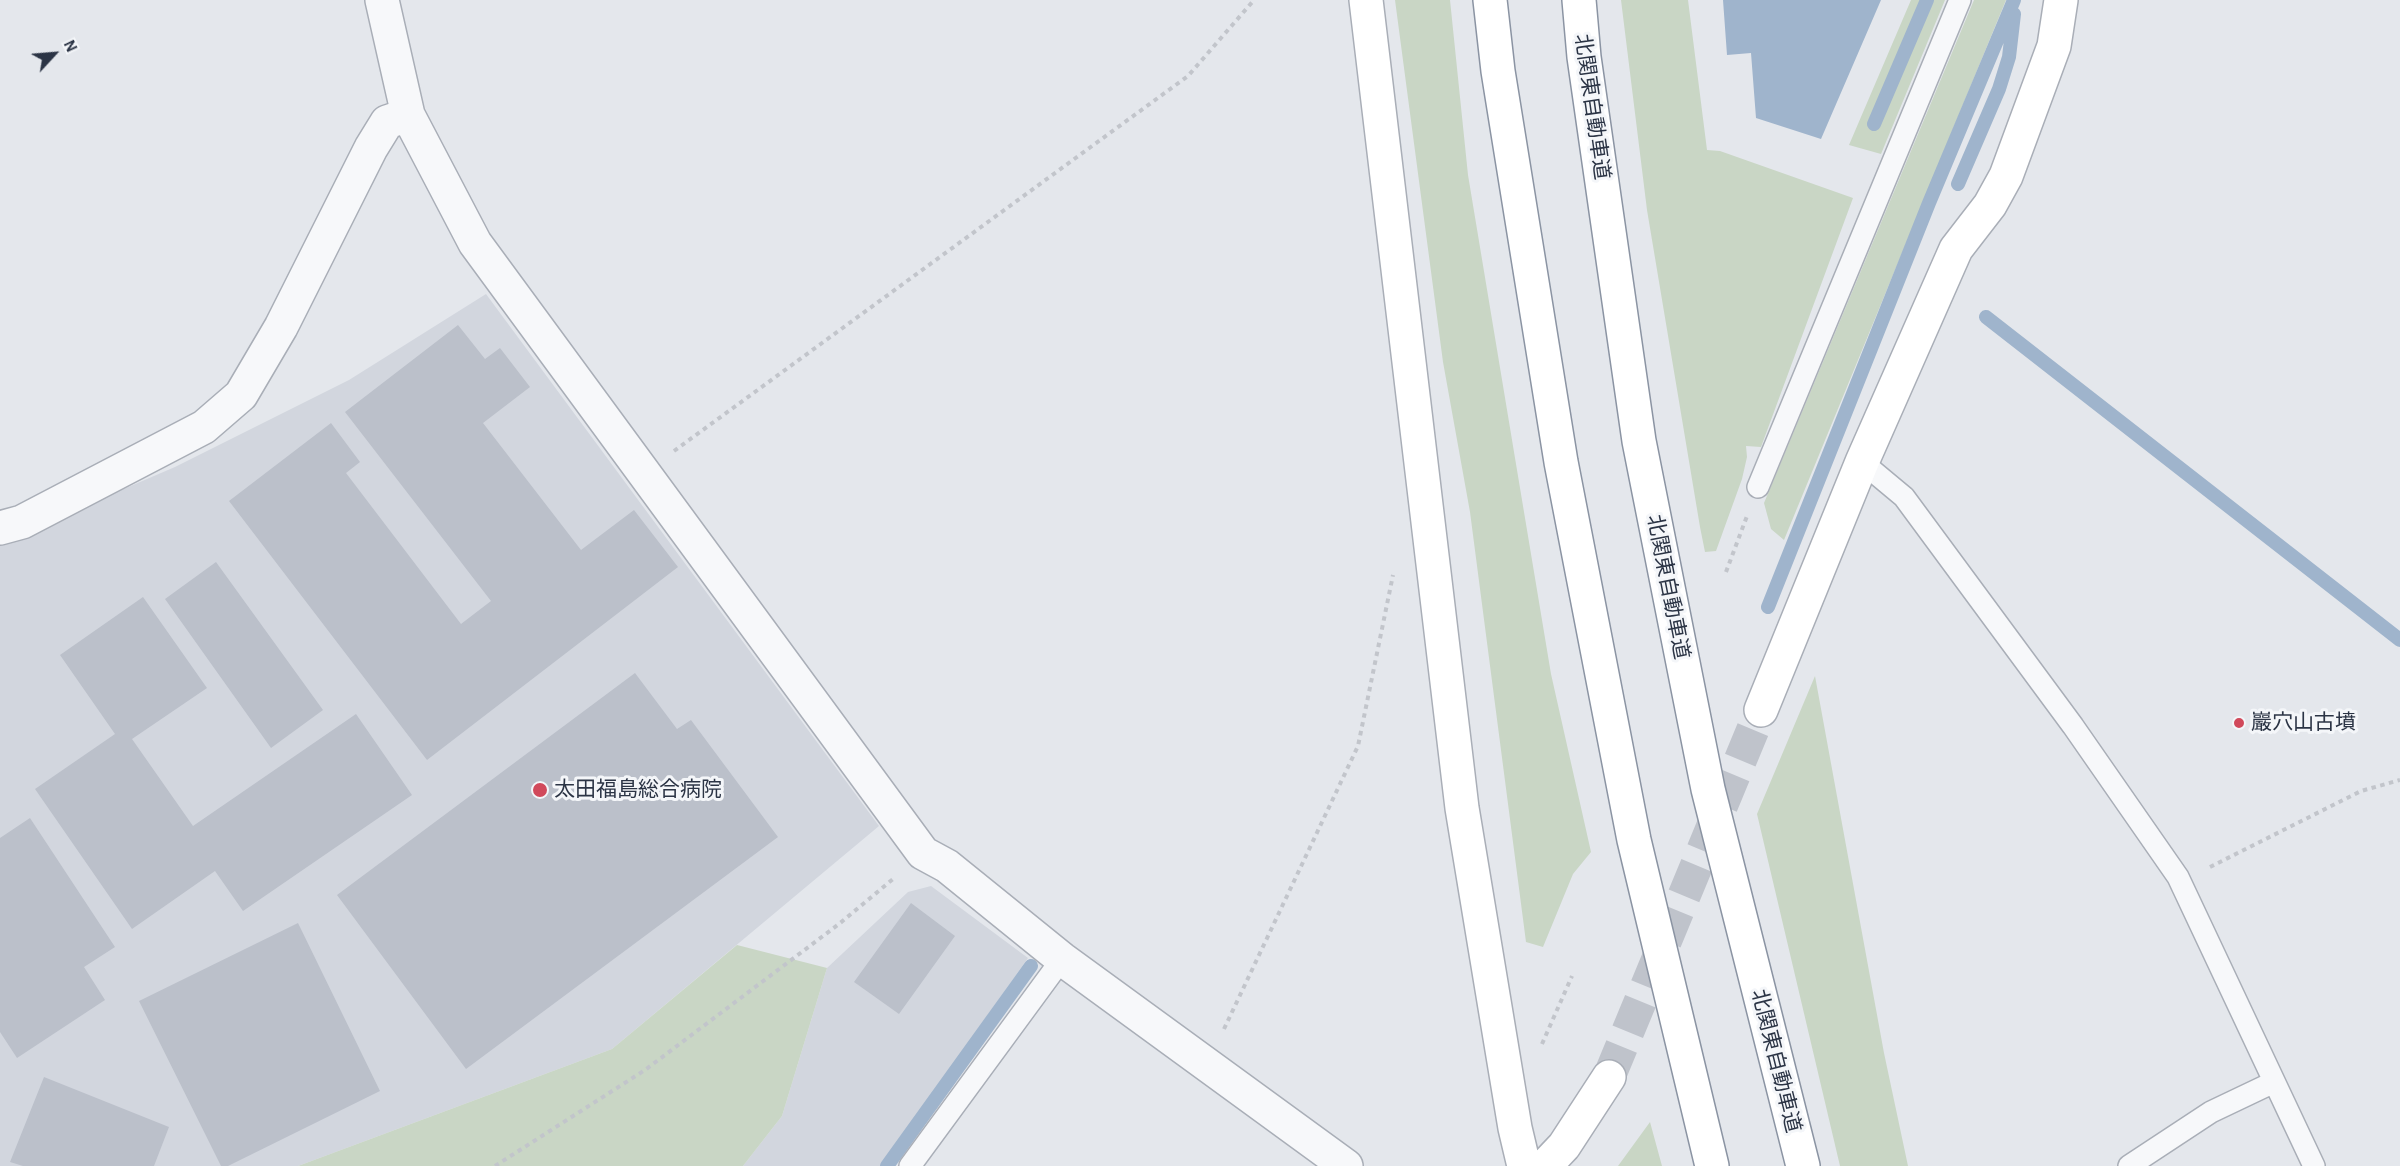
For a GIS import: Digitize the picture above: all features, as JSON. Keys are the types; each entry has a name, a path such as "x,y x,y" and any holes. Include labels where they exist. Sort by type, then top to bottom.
{"main road":[{"path":"1366,0 1462,808 1515,1128 1524,1166"},
{"path":"1490,0 1498,71 1561,462 1634,840 1712,1166"},
{"name":"北関東自動車道","path":"1578,0 1584,57 1639,441 1708,789 1803,1166"},
{"path":"1761,710 1862,462 1956,249 1990,205 2006,176 2054,46 2061,0"},
{"path":"1545,1166 1564,1146 1609,1077"}],"street":[{"path":"382,0 408,115 475,243 923,853 947,866 1062,959 1346,1166"},
{"path":"0,528 21,522 204,427 241,395 281,327 371,148 387,123 408,115"}],"lane":[{"path":"1758,487 1960,0"},
{"path":"1862,462 1904,497 2073,726 2180,882 2314,1166"},
{"path":"910,1166 1062,959"},
{"path":"2129,1166 2211,1112 2274,1082"}],"path":[{"path":"644,472 1188,76 1254,0"},
{"path":"1726,572 1758,487"},
{"path":"1207,1064 1358,746 1394,571"},
{"path":"2180,882 2361,791 2400,780"},
{"path":"495,1166 645,1070 839,924 923,853"},
{"path":"1539,1049 1572,976"}],"shaded area":[{"path":"486,294 879,826 612,1049 298,1166 0,1166 0,542 175,467 349,380"},
{"path":"931,886 1028,958 881,1166 743,1166 782,1116 827,968 908,892"}],"green space":[{"path":"1395,0 1450,0 1468,175 1551,674 1591,852 1573,874 1543,947 1526,942 1470,512 1443,362"},
{"path":"1621,0 1688,0 1707,150 1720,151 1853,198 1761,447 1746,446 1747,457 1742,479 1716,551 1705,552 1700,527 1647,210"},
{"path":"1911,0 1945,0 1881,154 1849,145"},
{"path":"1974,0 2006,0 1784,540 1771,529 1764,503"},
{"path":"1815,676 1884,1053 1908,1166 1840,1166 1757,814"},
{"path":"737,945 827,968 782,1116 743,1166 298,1166 612,1049"},
{"path":"1650,1122 1662,1166 1618,1166"}],"water":[{"path":"1723,0 1881,0 1821,139 1756,118 1751,53 1727,55"}],"building":[{"path":"458,325 485,359 500,348 530,387 483,423 581,550 634,510 678,567 427,760 229,501 331,423 360,462 346,473 461,624 491,601 345,412"},
{"path":"216,562 323,710 271,748 165,599"},
{"path":"143,597 207,688 132,739 193,826 356,714 412,795 243,911 215,871 132,929 35,789 115,734 60,655"},
{"path":"635,673 677,729 691,720 778,837 466,1069 337,895"},
{"path":"30,818 115,947 84,967 105,1000 17,1058 0,1032 0,838"},
{"path":"911,903 955,936 899,1014 854,982"},
{"path":"298,923 380,1091 228,1166 221,1166 139,1001"},
{"path":"44,1077 169,1127 154,1166 23,1166 10,1162"}],"waterway":[{"path":"1874,124 1927,0"},
{"path":"1768,607 1929,203 2014,0"},
{"path":"1958,184 1999,89 2009,57 2014,14"},
{"path":"1986,317 2400,640"},
{"path":"887,1166 1031,966"}],"tunnel":[{"path":"1609,1077 1761,710"}],"place":[{"name":"巖穴山古墳","path":"2239,723"},
{"name":"太田福島総合病院","path":"540,790"}]}
